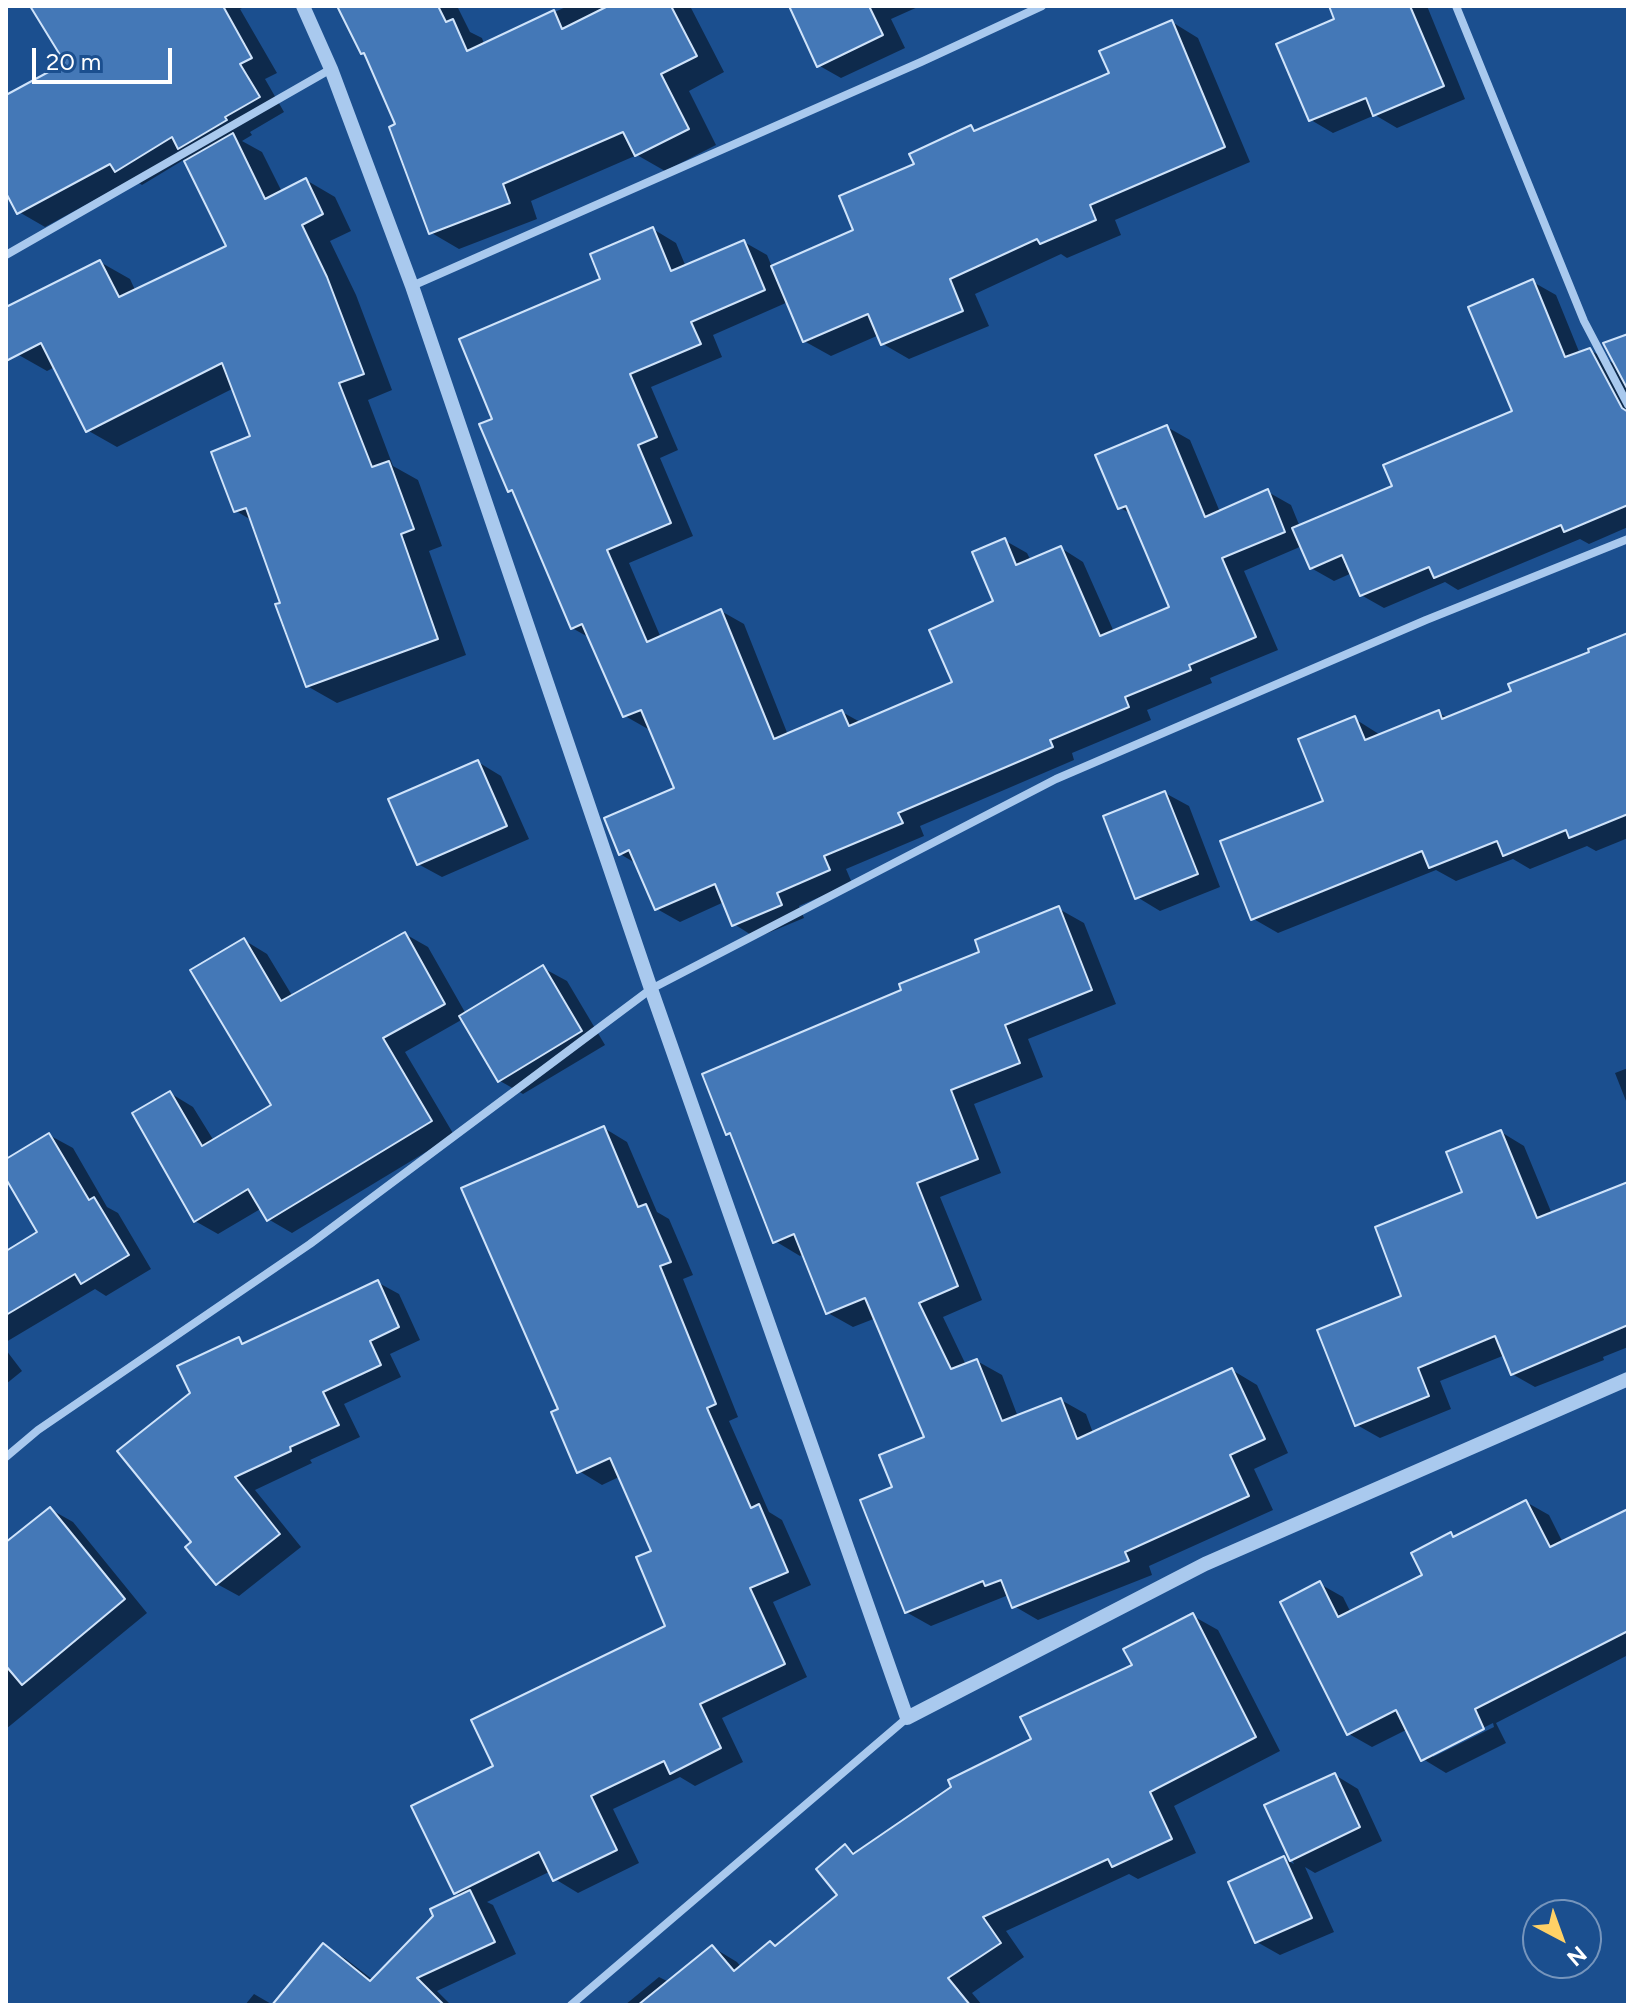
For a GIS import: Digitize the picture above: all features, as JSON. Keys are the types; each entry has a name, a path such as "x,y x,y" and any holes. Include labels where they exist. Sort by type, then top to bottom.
{"street":[{"path":"303,6 331,69 412,286 651,989 907,1718"},
{"path":"412,286 1042,6"},
{"path":"1456,6 1584,321 1628,405"},
{"path":"6,255 331,69"},
{"path":"6,1457 38,1430 310,1244 651,989 1056,779 1426,620 1628,539"},
{"path":"571,2005 907,1718 1205,1564 1628,1379"}],"building":[{"path":"30,6 223,6 252,58 240,64 260,97 178,149 172,137 115,172 110,164 17,214 6,193 6,95 65,63"},
{"path":"337,6 438,6 446,22 453,19 467,51 554,10 562,29 608,6 671,6 697,56 661,74 689,129 635,156 623,132 503,184 510,203 429,234 389,127 395,124 364,53 361,54"},
{"path":"789,6 869,6 883,35 817,67"},
{"path":"1329,6 1410,6 1444,86 1373,116 1366,98 1309,121 1276,44 1334,19"},
{"path":"1172,20 1225,147 1090,205 1096,220 1040,244 1037,239 950,279 963,311 881,345 868,314 803,342 771,266 853,230 839,196 914,164 909,154 971,125 974,131 1109,73 1099,51"},
{"path":"233,133 265,199 306,178 323,214 302,225 327,277 364,374 339,383 372,467 389,461 414,529 401,534 438,639 306,687 275,604 280,603 246,508 234,512 211,452 250,436 222,363 86,432 41,343 6,361 6,307 100,260 119,297 226,246 184,161"},
{"path":"653,227 671,271 744,240 765,290 691,322 701,344 630,374 657,437 638,445 671,523 607,550 647,642 721,609 774,739 842,710 849,726 952,682 929,630 993,601 972,552 1005,538 1016,565 1061,546 1100,636 1169,607 1126,506 1118,509 1095,455 1167,425 1205,517 1268,489 1285,532 1222,558 1256,637 1189,665 1191,670 1125,697 1129,707 1050,740 1053,747 898,813 903,823 824,856 830,870 777,893 782,905 732,926 715,884 655,910 629,850 619,855 604,818 674,788 641,710 623,717 582,624 571,629 512,490 508,492 479,424 492,419 459,339 600,279 590,254"},
{"path":"1533,279 1565,357 1590,348 1622,408 1628,412 1628,505 1564,532 1561,525 1434,578 1429,567 1360,596 1342,555 1310,569 1292,528 1392,486 1383,465 1512,411 1468,307"},
{"path":"1628,334 1628,390 1603,343"},
{"path":"1628,633 1628,814 1569,838 1566,830 1503,856 1497,841 1429,868 1422,851 1251,920 1220,841 1323,801 1298,739 1355,716 1365,740 1439,710 1442,719 1511,691 1508,684"},
{"path":"478,760 507,826 417,865 388,799"},
{"path":"1165,791 1198,874 1135,899 1103,816"},
{"path":"1059,906 1092,990 1005,1025 1020,1063 951,1090 978,1159 917,1183 958,1286 919,1303 951,1369 977,1359 1002,1421 1061,1398 1077,1439 1232,1368 1265,1439 1230,1455 1249,1496 1125,1552 1129,1561 1012,1608 1001,1580 985,1586 983,1581 905,1613 860,1500 892,1487 879,1455 924,1437 865,1298 826,1314 794,1234 773,1243 730,1133 726,1135 702,1074 901,990 899,984 979,952 975,940"},
{"path":"405,932 445,1004 383,1038 432,1121 267,1221 248,1189 194,1222 132,1113 170,1091 202,1146 271,1105 190,970 244,938 281,1001"},
{"path":"543,965 582,1031 498,1082 459,1016"},
{"path":"604,1126 638,1207 646,1204 671,1262 660,1266 716,1404 707,1408 751,1508 759,1504 788,1572 750,1588 785,1664 700,1704 721,1748 670,1774 664,1761 591,1796 617,1850 553,1881 539,1852 454,1894 411,1806 493,1766 471,1720 665,1626 636,1557 651,1551 610,1458 577,1473 551,1412 558,1409 461,1188"},
{"path":"1501,1130 1537,1218 1628,1182 1628,1325 1511,1375 1495,1336 1418,1368 1429,1396 1355,1426 1317,1330 1401,1296 1375,1227 1462,1192 1446,1152"},
{"path":"49,1133 89,1200 94,1197 129,1255 81,1284 75,1274 6,1315 6,1251 37,1232 6,1179 6,1159"},
{"path":"378,1280 399,1327 370,1341 381,1365 323,1392 339,1425 235,1477 280,1534 216,1585 185,1547 191,1542 117,1451 190,1393 177,1366 239,1337 242,1344"},
{"path":"1526,1500 1550,1547 1628,1509 1628,1631 1475,1709 1484,1729 1421,1761 1396,1710 1347,1735 1280,1602 1320,1581 1338,1617 1422,1575 1411,1553 1451,1532 1453,1537"},
{"path":"50,1507 125,1599 22,1685 6,1666 6,1542"},
{"path":"1193,1613 1256,1737 1150,1792 1172,1839 1112,1867 1108,1859 983,1917 1001,1943 948,1978 970,2005 638,2005 712,1945 734,1971 770,1941 775,1946 837,1895 816,1869 845,1844 853,1854 951,1787 948,1780 1031,1739 1020,1717 1132,1665 1123,1649"},
{"path":"1335,1773 1360,1827 1290,1861 1264,1805"},
{"path":"1284,1856 1312,1918 1255,1943 1228,1882"},
{"path":"470,1890 495,1942 417,1978 444,2005 272,2005 323,1943 370,1981 433,1916 430,1909"}]}
